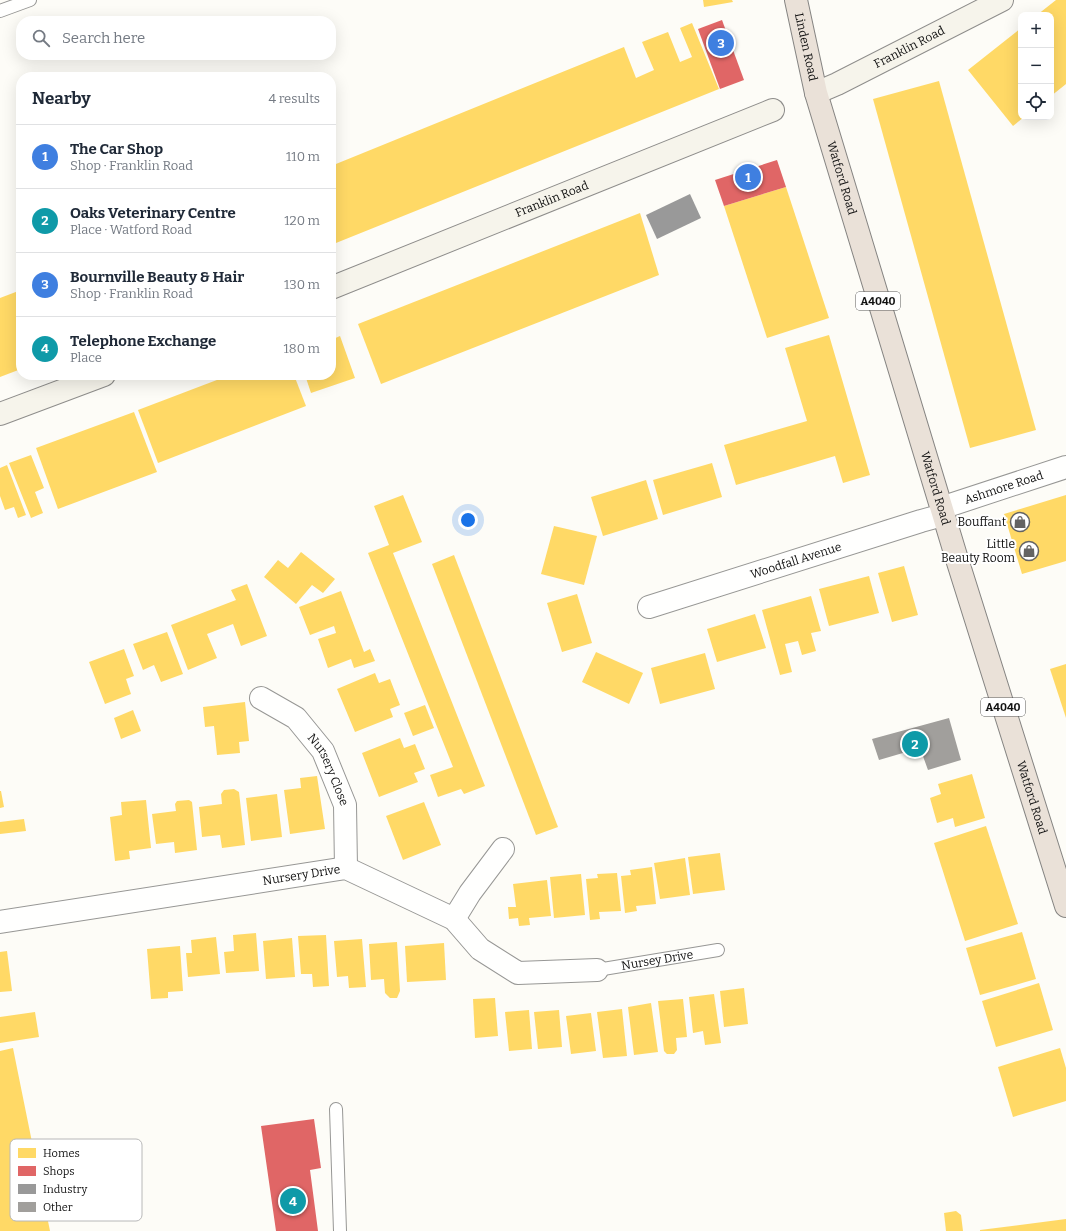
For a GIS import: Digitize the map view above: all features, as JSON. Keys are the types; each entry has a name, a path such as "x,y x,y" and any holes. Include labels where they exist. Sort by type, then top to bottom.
{"highway":[{"name":"Linden Road","path":"796,0 816,93"},
{"name":"Watford Road","path":"816,93 942,512 1066,906"}],"street":[{"name":"Franklin Road","path":"816,93 851,77 1002,0"},
{"name":"Franklin Road","path":"336,286 773,110"},
{"path":"0,414 91,380"},
{"name":"Ashmore Road","path":"942,512 1066,467"},
{"name":"Woodfall Avenue","path":"649,607 942,512"},
{"name":"Nursery Close","path":"261,698 296,718 323,751 345,805 346,868"},
{"path":"454,919 470,893 503,849"},
{"name":"Nursery Drive","path":"0,922 346,868 454,919 480,949 518,973 597,970"}],"lane":[{"path":"0,12 30,0"},
{"name":"Nursey Drive","path":"597,970 718,950"},
{"path":"336,1109 340,1231"}],"building: Homes":[{"path":"703,0 732,0 733,2 704,7"},
{"path":"1056,0 1066,0 1066,84 1054,94 1054,12 1041,12"},
{"path":"692,23 719,89 336,243 336,164 624,47 636,78 654,70 642,42 668,32 680,62 692,57 680,28"},
{"path":"1018,30 1018,120 1020,120 1013,126 968,70"},
{"path":"939,81 1036,430 970,448 873,99"},
{"path":"786,187 829,318 767,338 724,206"},
{"path":"640,213 659,275 381,384 358,324"},
{"path":"16,292 16,371 0,377 0,298"},
{"path":"829,335 870,475 843,483 835,456 736,485 724,445 807,421 785,348"},
{"path":"340,336 355,378 311,393 307,380 336,380 336,338"},
{"path":"217,380 296,380 306,406 158,463 138,410"},
{"path":"134,412 157,472 58,509 36,448"},
{"path":"31,455 44,488 35,492 43,513 31,518 9,463"},
{"path":"712,463 722,497 663,515 653,480"},
{"path":"7,465 26,515 18,518 14,507 5,510 0,496 0,468"},
{"path":"646,480 658,519 603,536 591,497"},
{"path":"403,495 422,542 393,553 485,786 464,794 461,789 438,797 430,775 453,767 368,553 389,545 374,506"},
{"path":"1066,495 1066,561 1022,574 1004,514"},
{"path":"554,526 597,536 584,585 541,574"},
{"path":"301,552 335,579 323,593 312,585 296,604 264,577 278,560 288,568"},
{"path":"454,555 558,827 536,835 432,564"},
{"path":"904,566 918,615 892,622 878,573"},
{"path":"869,576 879,613 829,626 819,589"},
{"path":"247,584 267,636 241,646 233,624 207,634 217,658 188,670 171,625 236,600 231,590"},
{"path":"341,591 364,652 370,649 375,661 354,668 351,659 328,668 318,639 336,633 334,626 310,635 299,607"},
{"path":"577,594 592,643 562,652 547,603"},
{"path":"811,596 821,631 811,633 816,651 802,655 798,641 785,644 792,672 780,675 762,610"},
{"path":"755,614 766,648 717,662 707,629"},
{"path":"167,632 183,674 161,682 154,665 143,670 133,644"},
{"path":"124,649 134,676 126,679 131,694 105,704 89,662"},
{"path":"596,652 643,673 629,704 582,682"},
{"path":"705,653 715,689 660,704 651,668"},
{"path":"1066,664 1066,718 1050,669"},
{"path":"375,673 379,683 390,679 400,705 390,709 393,717 355,732 337,689"},
{"path":"245,702 249,741 239,742 240,753 217,755 214,726 205,727 203,707"},
{"path":"425,705 434,728 413,736 404,713"},
{"path":"133,710 141,731 121,739 114,718"},
{"path":"400,738 404,748 415,744 425,769 414,773 418,782 379,797 362,753"},
{"path":"972,774 985,818 955,827 953,818 937,823 930,798 941,794 938,784"},
{"path":"317,776 325,829 290,834 284,790 301,788 300,778"},
{"path":"234,789 239,792 245,845 222,848 220,835 202,837 199,807 222,804 221,794 224,790"},
{"path":"0,791 4,807 0,808"},
{"path":"277,794 282,837 251,841 246,798"},
{"path":"146,800 151,848 129,851 130,859 115,861 110,817 122,815 121,802"},
{"path":"189,800 192,802 197,850 175,853 174,842 156,844 152,814 176,811 175,804 177,801"},
{"path":"424,802 441,845 403,860 386,816"},
{"path":"24,819 26,831 0,834 0,822"},
{"path":"986,826 1018,924 965,941 934,843"},
{"path":"720,853 725,890 693,894 688,857"},
{"path":"685,858 690,895 660,899 654,863"},
{"path":"652,867 656,904 636,906 637,911 625,913 621,876 631,875 630,870"},
{"path":"617,873 621,911 599,912 600,919 590,920 586,879 598,878 597,874"},
{"path":"581,874 585,915 554,918 550,877"},
{"path":"547,880 551,916 529,918 530,925 519,926 518,918 509,919 508,907 516,907 513,884"},
{"path":"1022,932 1036,979 980,995 966,948"},
{"path":"256,933 259,971 226,973 224,952 234,951 233,935"},
{"path":"326,935 329,986 313,987 312,974 301,974 298,936"},
{"path":"216,937 220,974 188,977 186,953 192,953 191,940"},
{"path":"292,938 295,977 266,979 263,941"},
{"path":"362,939 366,987 349,988 348,976 337,977 334,941"},
{"path":"397,942 400,991 397,998 390,998 385,993 384,979 371,980 369,944"},
{"path":"444,943 446,980 407,982 405,946"},
{"path":"180,946 183,991 168,992 168,998 151,999 147,949"},
{"path":"7,951 12,991 0,992 0,952"},
{"path":"1039,983 1053,1030 996,1047 982,1001"},
{"path":"744,988 748,1024 724,1027 720,991"},
{"path":"714,994 721,1043 705,1045 703,1031 693,1033 689,997"},
{"path":"495,998 498,1036 475,1038 473,999"},
{"path":"683,999 687,1037 676,1038 677,1050 674,1054 667,1054 664,1051 658,1001"},
{"path":"651,1003 658,1052 634,1055 628,1007"},
{"path":"622,1009 627,1056 603,1058 597,1012"},
{"path":"529,1010 532,1049 509,1051 505,1012"},
{"path":"559,1010 562,1047 538,1049 534,1012"},
{"path":"35,1012 39,1037 0,1043 0,1017"},
{"path":"591,1013 596,1051 571,1054 566,1016"},
{"path":"13,1048 31,1139 10,1139 10,1221 48,1221 50,1231 0,1231 0,1051"},
{"path":"1060,1048 1066,1068 1066,1101 1013,1117 998,1067"},
{"path":"956,1211 961,1215 963,1231 946,1231 944,1213"},
{"path":"1066,1219 1066,1231 980,1231 980,1230"}],"building: Shops":[{"path":"722,20 744,80 720,89 698,29"},
{"path":"777,160 786,187 724,206 715,180"},
{"path":"314,1119 321,1168 310,1170 318,1231 276,1231 261,1126"}],"building: Industry":[{"path":"690,194 701,218 657,239 646,215"}],"building: Other":[{"path":"949,718 961,760 928,770 920,748 879,760 872,739"}],"place":[{"name":"Bournville Beauty & Hair","path":"721,43"},
{"name":"The Car Shop","path":"748,177"},
{"name":"Bouffant","path":"1020,522"},
{"name":"Little Beauty Room","path":"1029,551"},
{"name":"Oaks Veterinary Centre","path":"915,744"},
{"name":"Telephone Exchange","path":"293,1201"}]}
